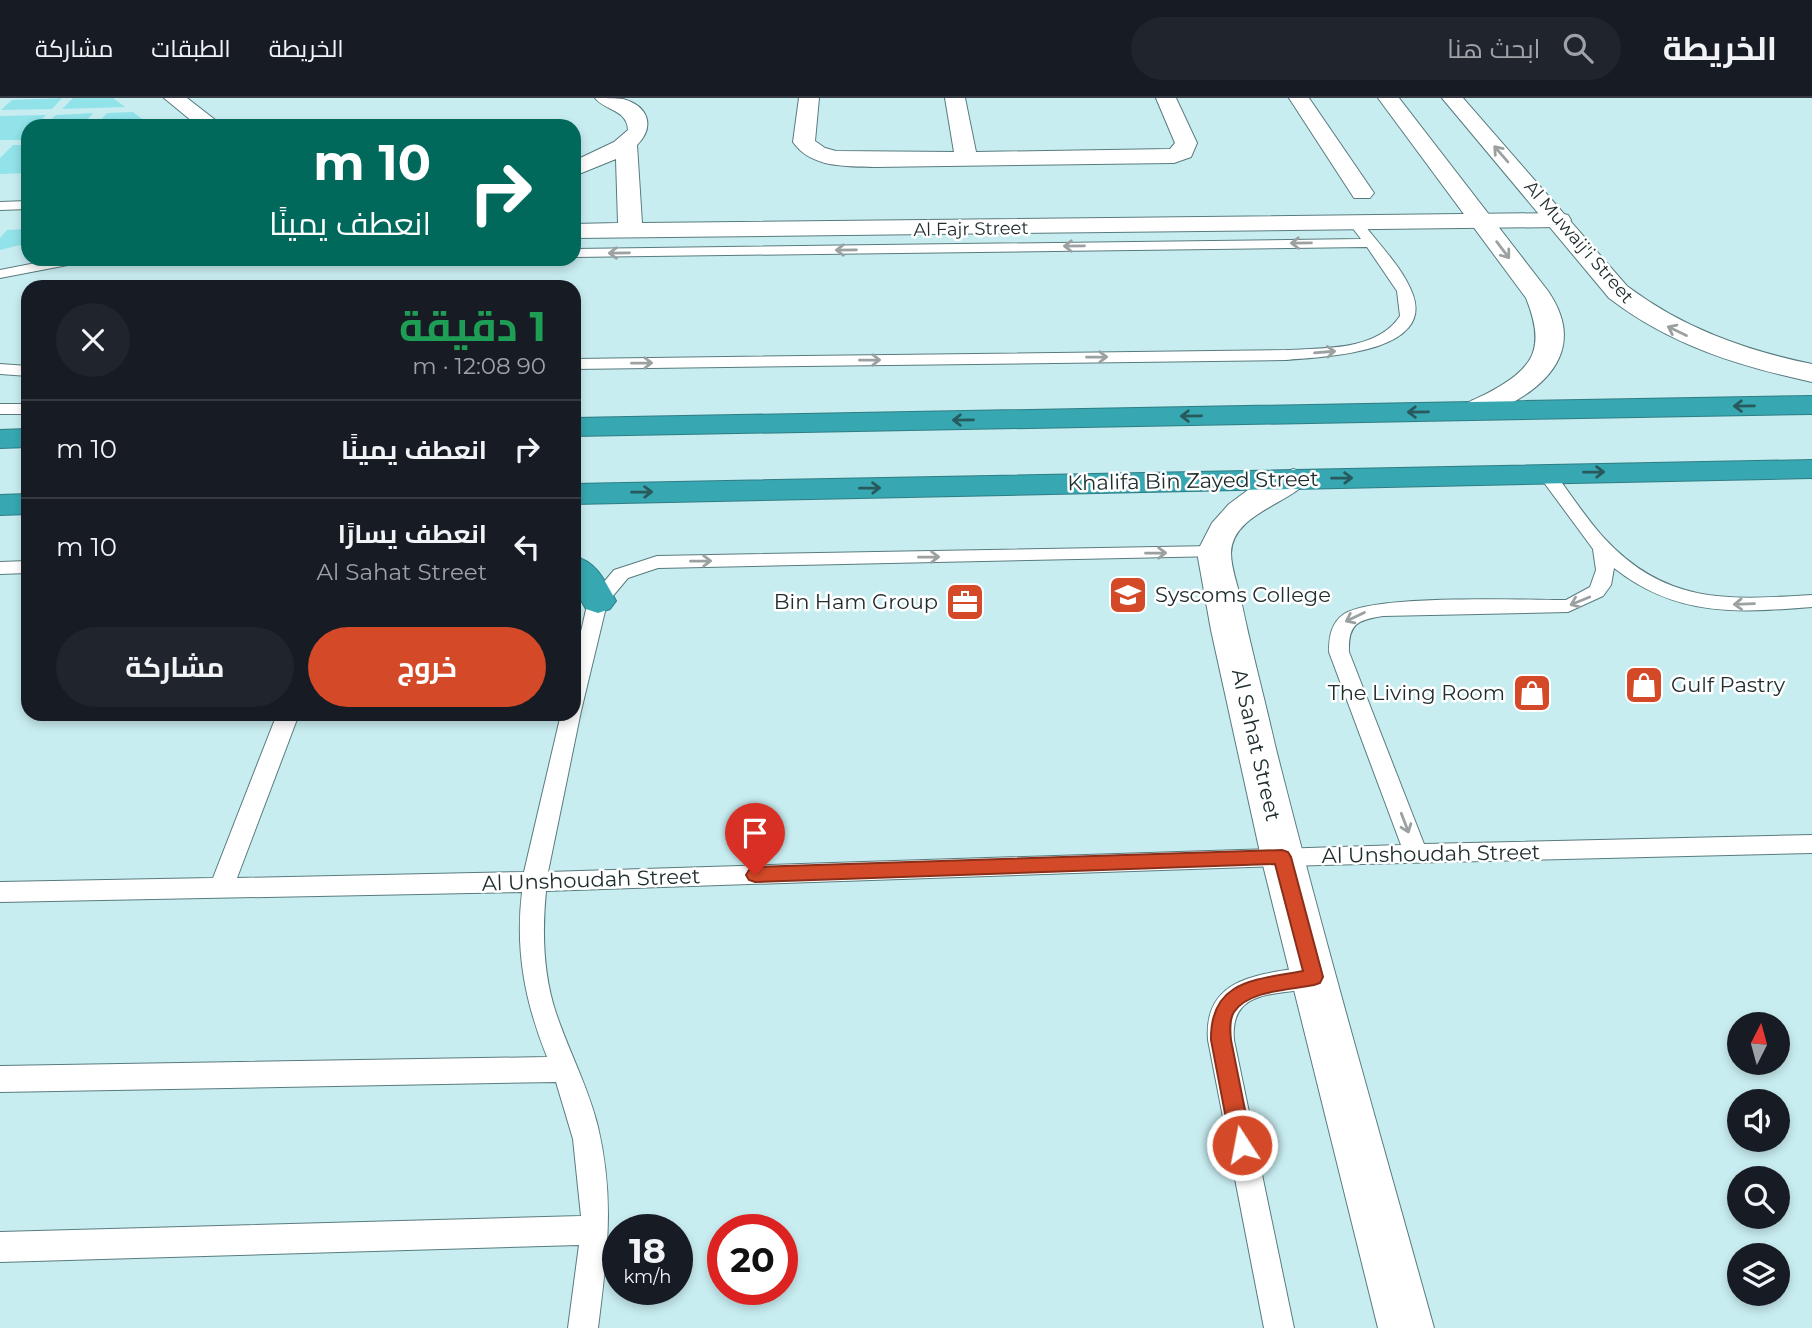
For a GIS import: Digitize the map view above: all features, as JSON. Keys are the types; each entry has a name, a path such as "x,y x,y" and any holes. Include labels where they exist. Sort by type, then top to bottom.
{"highway":[{"path":"581,426 1812,405"},
{"path":"0,439 21,438"},
{"name":"Khalifa Bin Zayed Street","path":"581,494 1546,472 1812,469"},
{"path":"0,505 21,504"},
{"path":"581,573 587,579 598,601"}],"street":[{"path":"174,98 202,119"},
{"path":"581,166 627,146 635,136 638,126 636,117 628,109 605,98"},
{"path":"809,98 804,142 813,152 874,160 1174,156 1183,152 1186,143 1167,98"},
{"path":"955,98 966,159"},
{"path":"1299,98 1362,192"},
{"path":"1388,98 1539,297 1548,314 1552,330 1544,363 1516,392 1473,411"},
{"name":"Al Muwaij'i Street","path":"1452,98 1618,292 1657,321 1724,351 1812,373"},
{"path":"627,146 630,230"},
{"path":"581,231 1362,232 1482,221 1559,220"},
{"path":"1214,552 1224,530 1241,511 1259,497 1293,479"},
{"name":"Al Sahat Street","path":"1214,552 1282,857 1406,1328"}],"lane":[{"path":"0,206 21,205"},
{"path":"581,364 1286,355 1336,351 1365,346 1386,338 1400,330 1408,315 1407,298 1362,232"},
{"name":"Al Fajr Street","path":"581,253 1362,232"},
{"path":"0,274 42,266"},
{"path":"0,369 21,370"},
{"path":"0,409 21,409"},
{"path":"1546,472 1602,547 1640,576 1674,592 1712,604 1812,601"},
{"path":"1417,855 1339,652 1337,635 1341,628 1345,622 1361,613 1383,609 1568,606 1590,598 1603,585 1607,568 1602,547"},
{"path":"581,675 598,601 621,574 657,562 1214,552"},
{"path":"0,568 21,567"},
{"path":"221,888 285,721"},
{"path":"570,721 533,882 531,930 534,976 546,1023 566,1069 581,1114 590,1163 595,1230 583,1328"},
{"name":"Al Unshoudah Street","path":"0,892 533,882 1282,857 1812,844"},
{"path":"1279,1328 1221,1040 1220,1023 1225,1007 1251,989 1314,977"},
{"path":"0,1079 566,1069"},
{"path":"0,1247 595,1230"}],"shaded area":[{"path":"62,98 52,109 1,110 12,100"},
{"path":"73,98 113,98 125,107 62,109"},
{"path":"133,112 142,119 101,119 107,113"},
{"path":"93,113 88,119 52,119 56,115"},
{"path":"46,115 42,119 21,119 21,140 0,140 0,116"},
{"path":"13,145 21,145 21,173 0,174 0,158"},
{"path":"21,229 21,245 0,250 0,238 7,230"}],"place":[{"name":"Syscoms College","path":"1128,595"},
{"name":"Bin Ham Group","path":"965,602"},
{"name":"Gulf Pastry","path":"1644,685"},
{"name":"The Living Room","path":"1532,693"}],"route":[{"path":"755,875 1282,857 1314,977 1251,989 1225,1007 1220,1023 1221,1040 1242,1145"}]}
